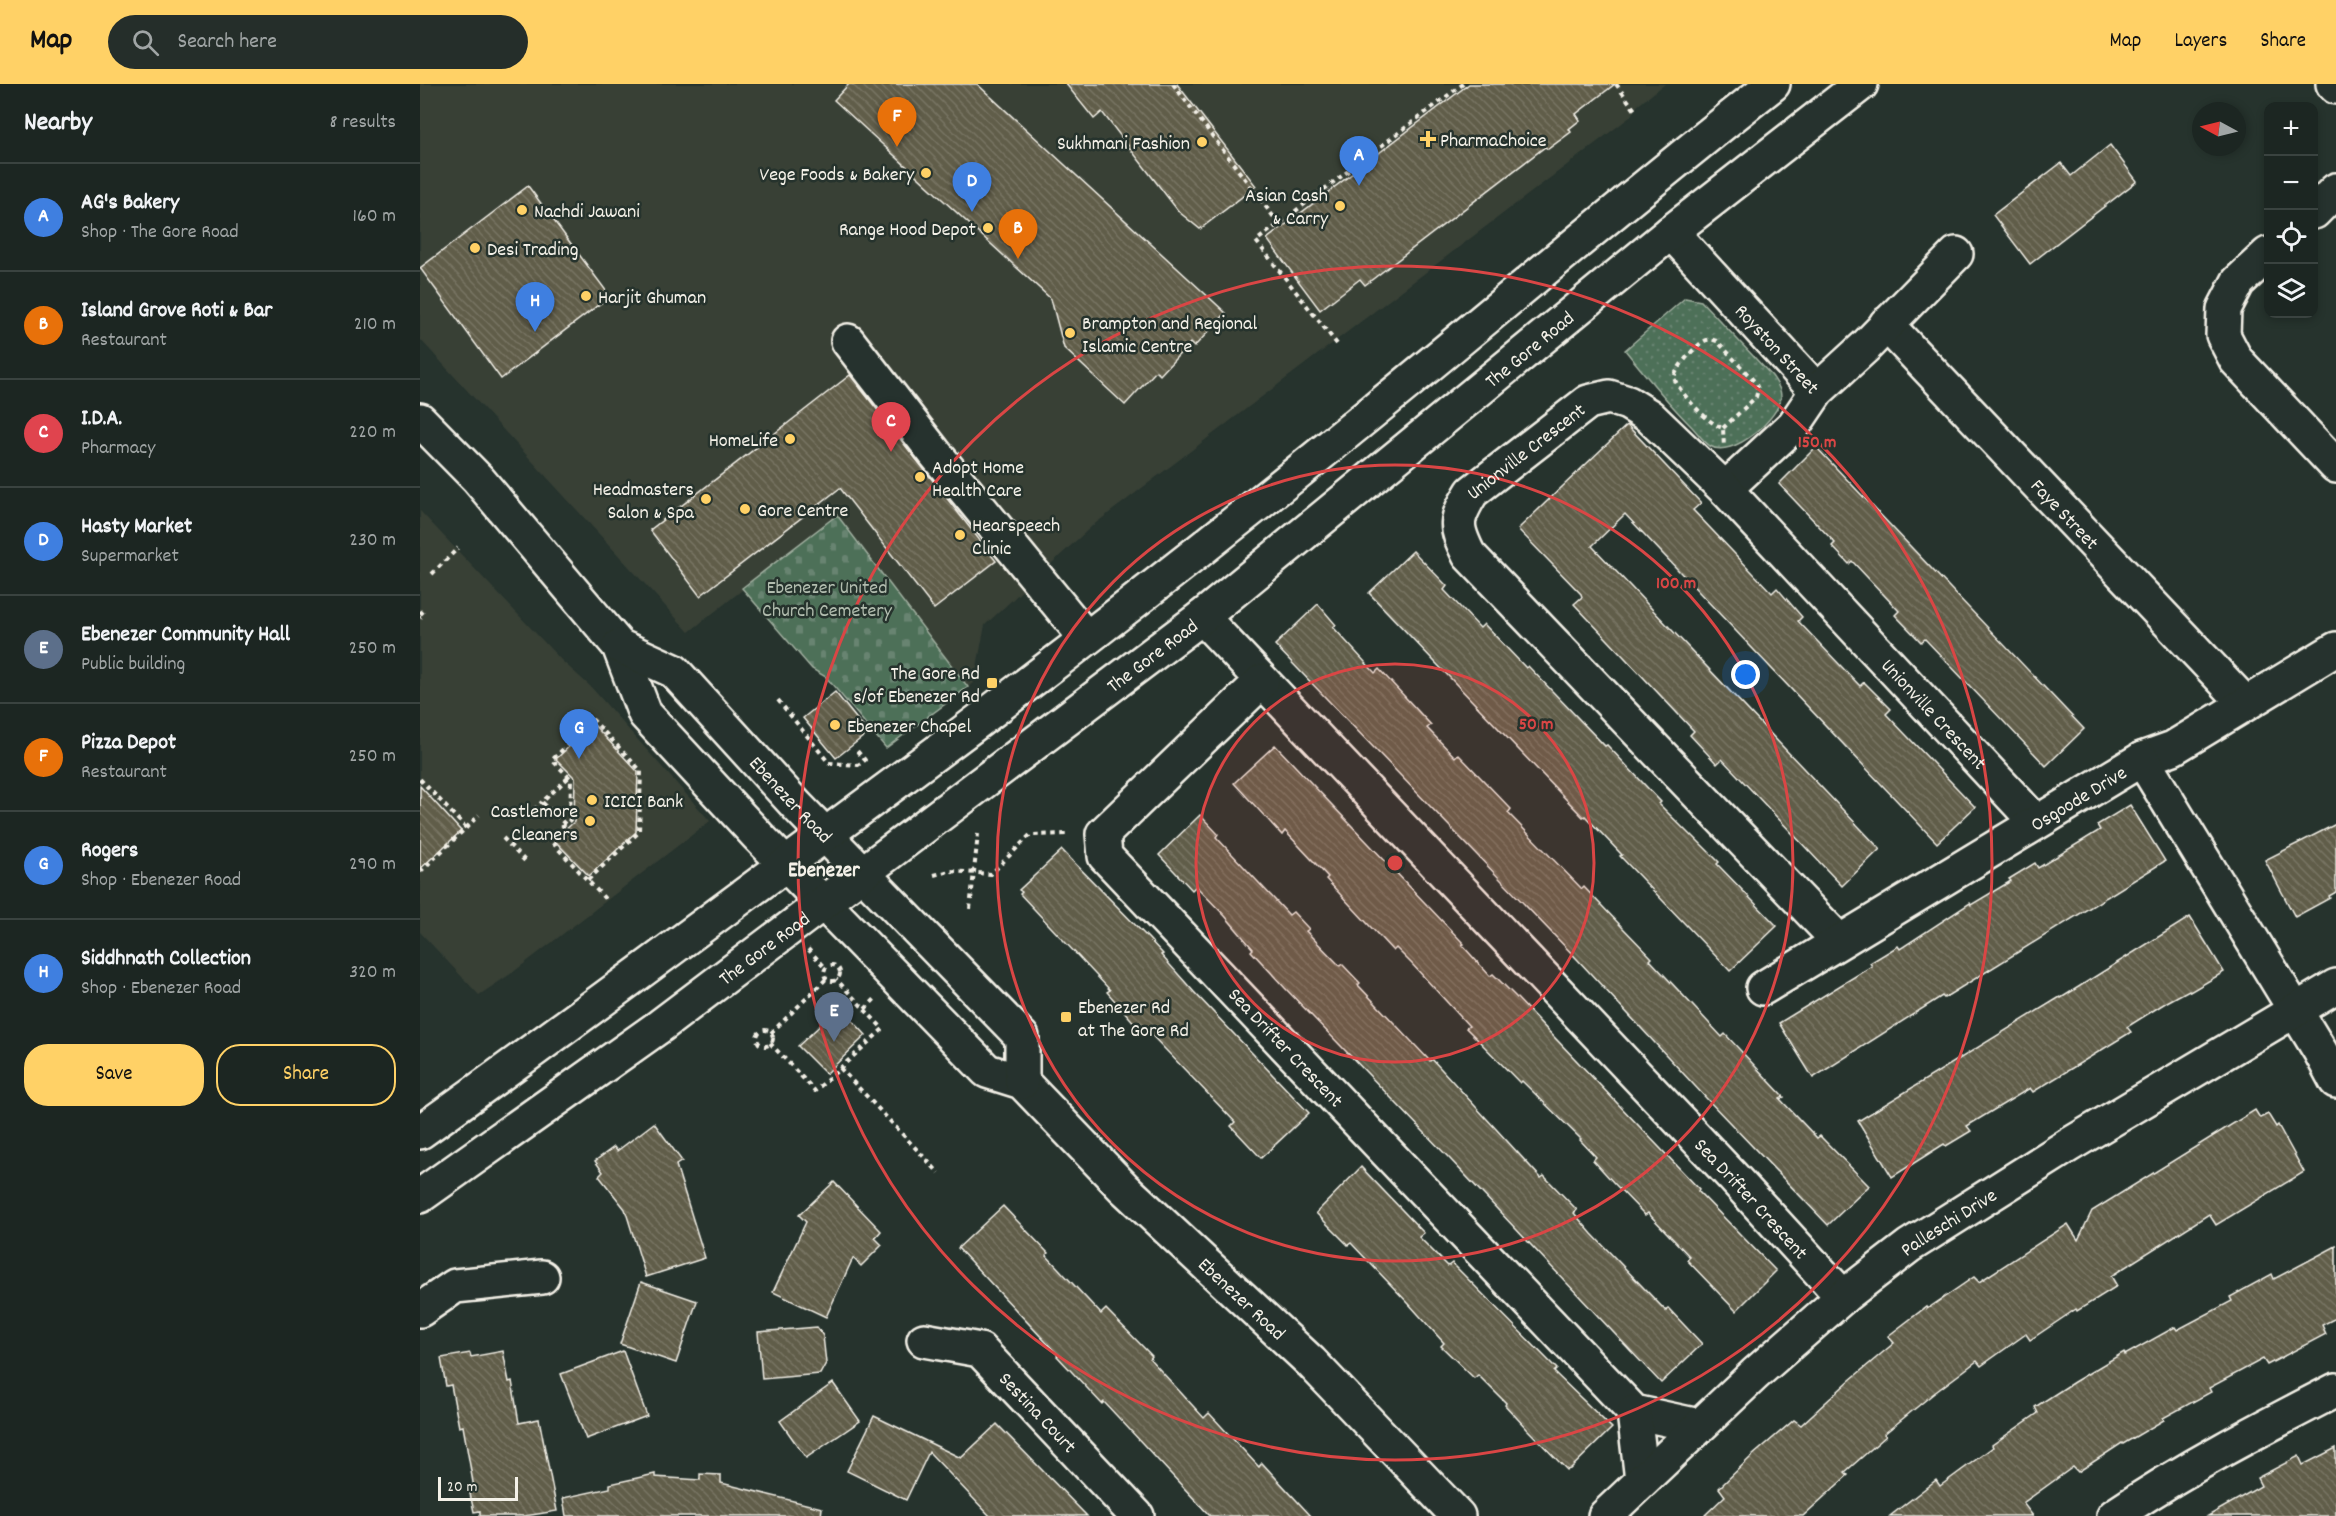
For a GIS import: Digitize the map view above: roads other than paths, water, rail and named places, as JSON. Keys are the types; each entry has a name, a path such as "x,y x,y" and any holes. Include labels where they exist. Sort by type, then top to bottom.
{"street":[{"path":"420,1132 544,1044 786,865 1263,501 1584,235 1773,84"},
{"name":"The Gore Road","path":"420,1196 650,1033 1202,617 1671,232 1861,84"},
{"path":"2315,210 2336,190"},
{"name":"Royston Street","path":"1671,232 1817,392 1794,425 1725,489"},
{"path":"1817,392 1866,346 1956,254"},
{"path":"2264,258 2238,282 2224,309 2223,335 2236,360 2336,466"},
{"name":"Faye Street","path":"1886,324 2245,703"},
{"path":"848,341 934,452 1086,638"},
{"name":"Unionville Crescent","path":"1838,940 1469,555 1458,533 1459,513 1472,492 1588,402 1609,397 1629,403 1649,416 1725,489 2036,822"},
{"name":"Ebenezer Road","path":"420,420 478,479 619,646 645,714 786,865 987,1071 1022,1082 1124,1188 1311,1362 1458,1516"},
{"name":"Sea Drifter Crescent","path":"1202,617 1772,1218 1843,1297"},
{"name":"Ebenezer Road","path":"619,646 674,671 862,874 1022,1036 1022,1082"},
{"path":"2142,759 2173,748 2336,649"},
{"name":"Sea Drifter Crescent","path":"1262,681 1103,834 1105,856 1634,1412"},
{"name":"Osgoode Drive","path":"1763,988 1838,940 2142,759 2295,1009 2336,1082"},
{"name":"Palleschi Drive","path":"1605,1516 1699,1426 1843,1297 1909,1246 2069,1145 2336,986"},
{"path":"420,1311 455,1286 542,1277"},
{"name":"Sestina Court","path":"924,1340 980,1350 1137,1516"},
{"path":"2114,1516 2153,1490 2243,1438 2336,1390"},
{"path":"1642,1480 1634,1412 1699,1426"}],"place":[{"name":"PharmaChoice","path":"1428,139"},
{"name":"Sukhmani Fashion","path":"1202,142"},
{"name":"Pizza Depot","path":"897,147"},
{"name":"Vege Foods & Bakery","path":"926,173"},
{"name":"AG's Bakery","path":"1359,186"},
{"name":"Asian Cash & Carry","path":"1340,206"},
{"name":"Nachdi Jawani","path":"522,210"},
{"name":"Hasty Market","path":"972,212"},
{"name":"Range Hood Depot","path":"988,228"},
{"name":"Desi Trading","path":"475,248"},
{"name":"Island Grove Roti & Bar","path":"1018,259"},
{"name":"Harjit Ghuman","path":"586,296"},
{"name":"Siddhnath Collection","path":"535,332"},
{"name":"Brampton and Regional Islamic Centre","path":"1070,333"},
{"name":"HomeLife","path":"790,439"},
{"name":"I.D.A.","path":"891,452"},
{"name":"Adopt Home Health Care","path":"920,477"},
{"name":"Headmasters Salon & Spa","path":"706,499"},
{"name":"Gore Centre","path":"745,509"},
{"name":"Hearspeech Clinic","path":"960,535"},
{"name":"The Gore Rd s/of Ebenezer Rd","path":"992,683"},
{"name":"Ebenezer Chapel","path":"835,725"},
{"name":"Rogers","path":"579,759"},
{"name":"ICICI Bank","path":"592,800"},
{"name":"Castlemore Cleaners","path":"590,821"},
{"name":"Ebenezer Rd at The Gore Rd","path":"1066,1017"},
{"name":"Ebenezer Community Hall","path":"834,1042"}],"district":[{"name":"Ebenezer","path":"824,869"}],"park label":[{"name":"Ebenezer United Church Cemetery","path":"827,598"}]}
